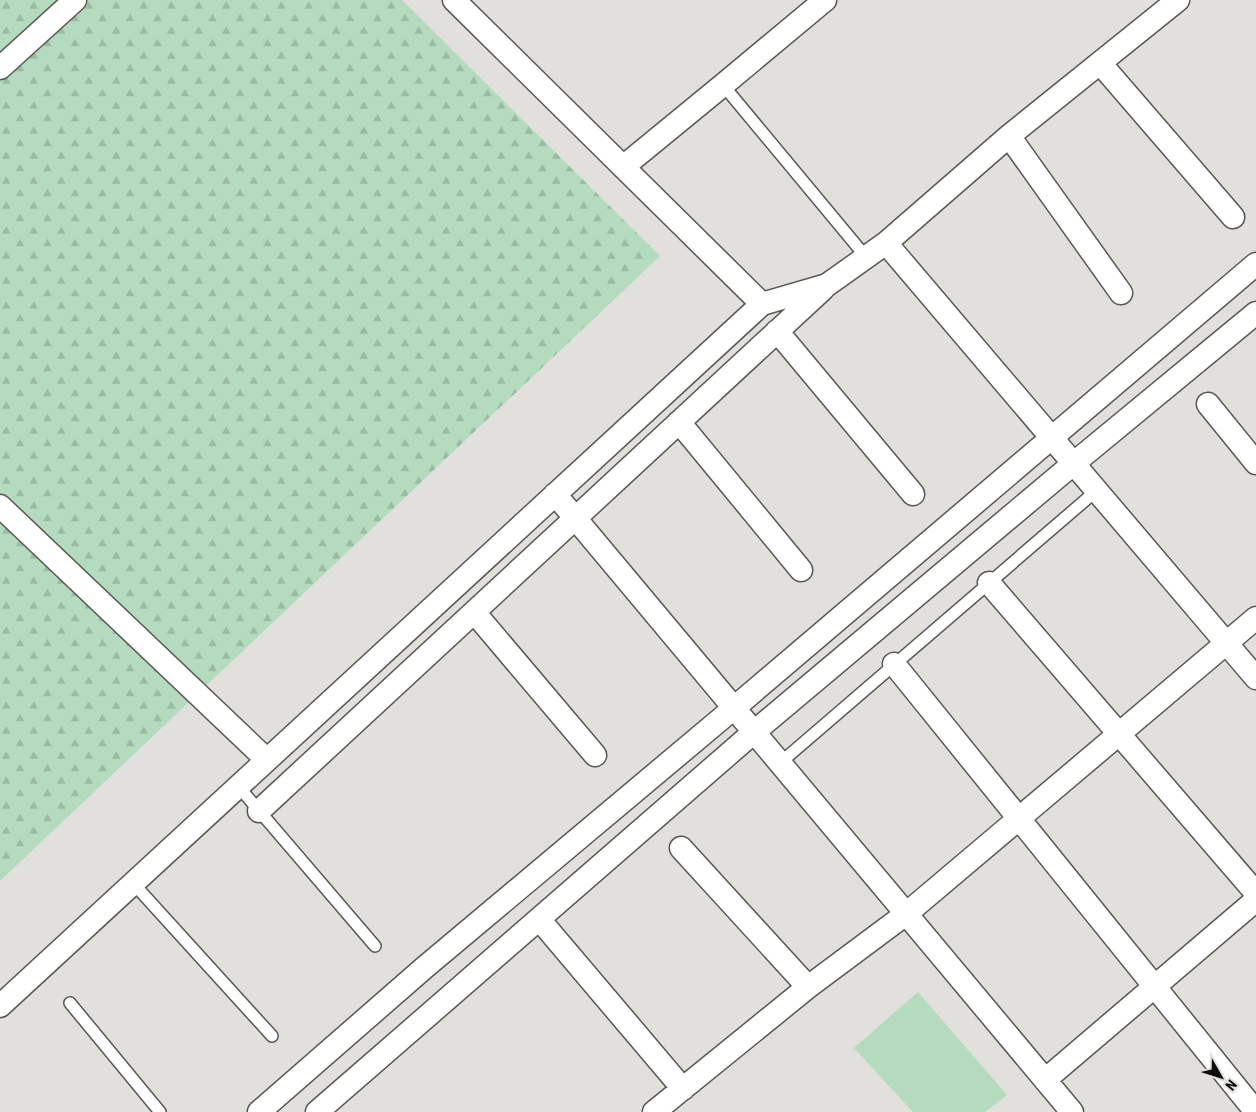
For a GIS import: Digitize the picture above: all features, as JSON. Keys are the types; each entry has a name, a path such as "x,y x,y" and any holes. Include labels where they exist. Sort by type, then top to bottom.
{"street":[{"path":"0,68 75,0"},
{"path":"454,0 762,304"},
{"path":"623,167 825,0"},
{"path":"259,811 827,285 886,244 1009,136 1178,0"},
{"path":"1100,62 1234,217"},
{"path":"1009,136 1121,293"},
{"path":"886,244 1256,678"},
{"path":"259,1112 424,968 734,708 1256,264"},
{"path":"0,1006 762,304 827,285"},
{"path":"317,1112 754,732 1256,313"},
{"path":"777,331 913,494"},
{"path":"1208,404 1256,463"},
{"path":"679,422 801,570"},
{"path":"555,494 1072,1112"},
{"path":"0,506 267,760"},
{"path":"989,583 1256,893"},
{"path":"474,612 595,755"},
{"path":"654,1112 808,987 906,914 1256,618"},
{"path":"894,664 1256,1112"},
{"path":"681,848 808,987"},
{"path":"1045,1080 1256,900"},
{"path":"538,919 683,1089"}],"lane":[{"path":"723,86 866,257"},
{"path":"780,763 1096,491"},
{"path":"238,786 374,946"},
{"path":"133,883 272,1036"},
{"path":"70,1003 160,1112"}],"green space":[{"path":"0,0 402,0 660,256 0,881"},
{"path":"918,992 1007,1095 985,1112 913,1112 854,1048"}]}
